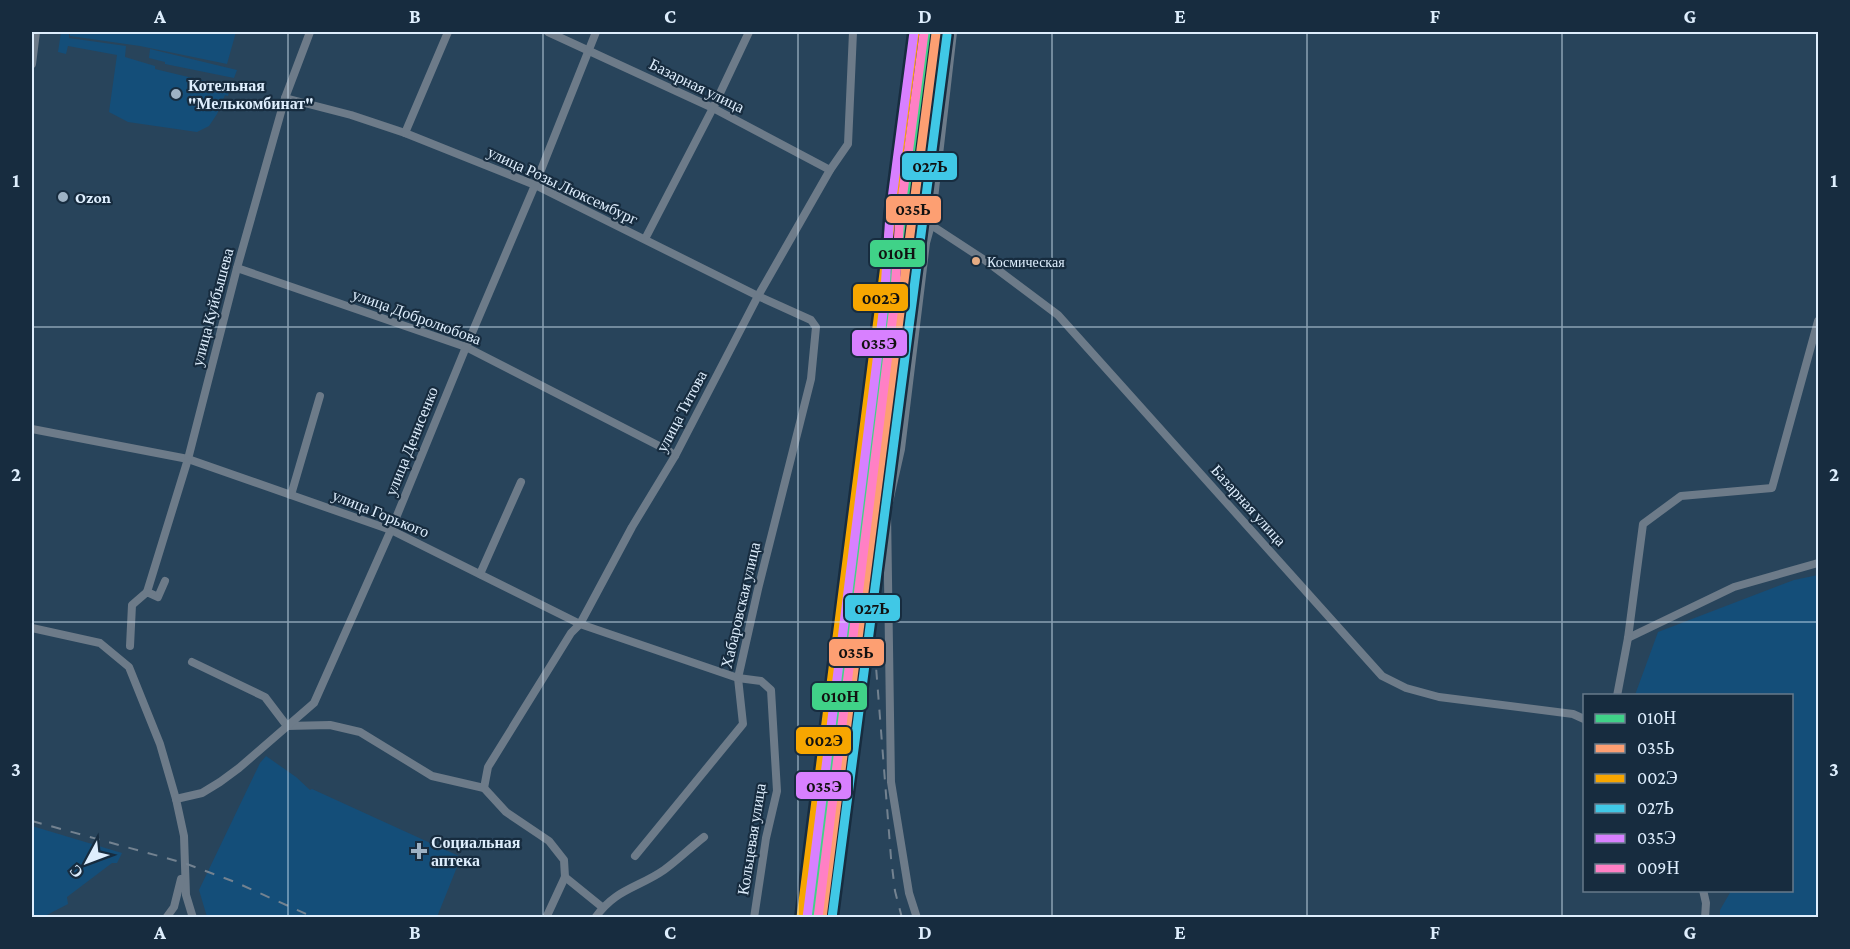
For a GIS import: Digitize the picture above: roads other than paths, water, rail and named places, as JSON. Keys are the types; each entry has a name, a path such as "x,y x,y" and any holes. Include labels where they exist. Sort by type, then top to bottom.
{"street":[{"path":"32,64 36,32"},
{"name":"улица Куйбышева","path":"130,646 132,605 147,592 189,459 237,268 285,98 310,32"},
{"path":"405,133 448,32"},
{"name":"Базарная улица","path":"548,32 713,108 830,170"},
{"name":"улица Денисенко","path":"176,799 202,793 220,782 314,703 391,530 535,185 596,32"},
{"path":"645,239 713,108 749,32"},
{"name":"улица Титова","path":"484,788 488,767 571,633 580,624 632,527 675,456 758,296 830,170 848,144 853,32"},
{"path":"917,918 909,893 891,782 887,511 901,449 926,243 931,225 952,32"},
{"name":"улица Розы Люксембург","path":"285,98 351,115 405,133 535,185 811,320 816,327"},
{"name":"Базарная улица","path":"931,225 986,261 1058,315 1382,676 1406,688 1439,698 1573,714 1583,719"},
{"name":"улица Добролюбова","path":"237,268 466,347 675,456"},
{"path":"1617,694 1628,638 1643,524 1682,496 1772,488 1818,321"},
{"name":"Хабаровская улица","path":"635,856 743,724 738,678 758,589 812,379 816,327"},
{"path":"291,495 320,396"},
{"name":"улица Горького","path":"32,429 189,459 391,530 580,624 738,678"},
{"path":"480,574 521,482"},
{"path":"1628,638 1734,587 1818,563"},
{"name":"улица Куйбышева","path":"147,592 158,597 165,581"},
{"path":"32,628 100,643 129,667 160,744 176,799 184,836 186,896 193,918"},
{"path":"192,662 265,697 287,726 330,725 360,732 432,776 484,788 507,812 549,841 564,860 565,877 546,918"},
{"name":"Кольцевая улица","path":"738,678 760,681 771,690 777,790 766,838 753,918"},
{"path":"594,918 602,907 623,890 663,870 705,837"},
{"path":"166,918 174,907 184,863"},
{"path":"565,877 602,907"},
{"path":"1703,892 1706,903 1705,918"}],"railway":[{"path":"902,918 895,891 891,858 870,590 871,552 904,258 933,32"},
{"path":"32,821 184,863 235,882 315,918"}],"place":[{"name":"Котельная \"Мелькомбинат\"","path":"176,94"},
{"name":"Ozon","path":"63,197"},
{"name":"Космическая","path":"976,261"},
{"name":"Социальная аптека","path":"419,851"}]}
